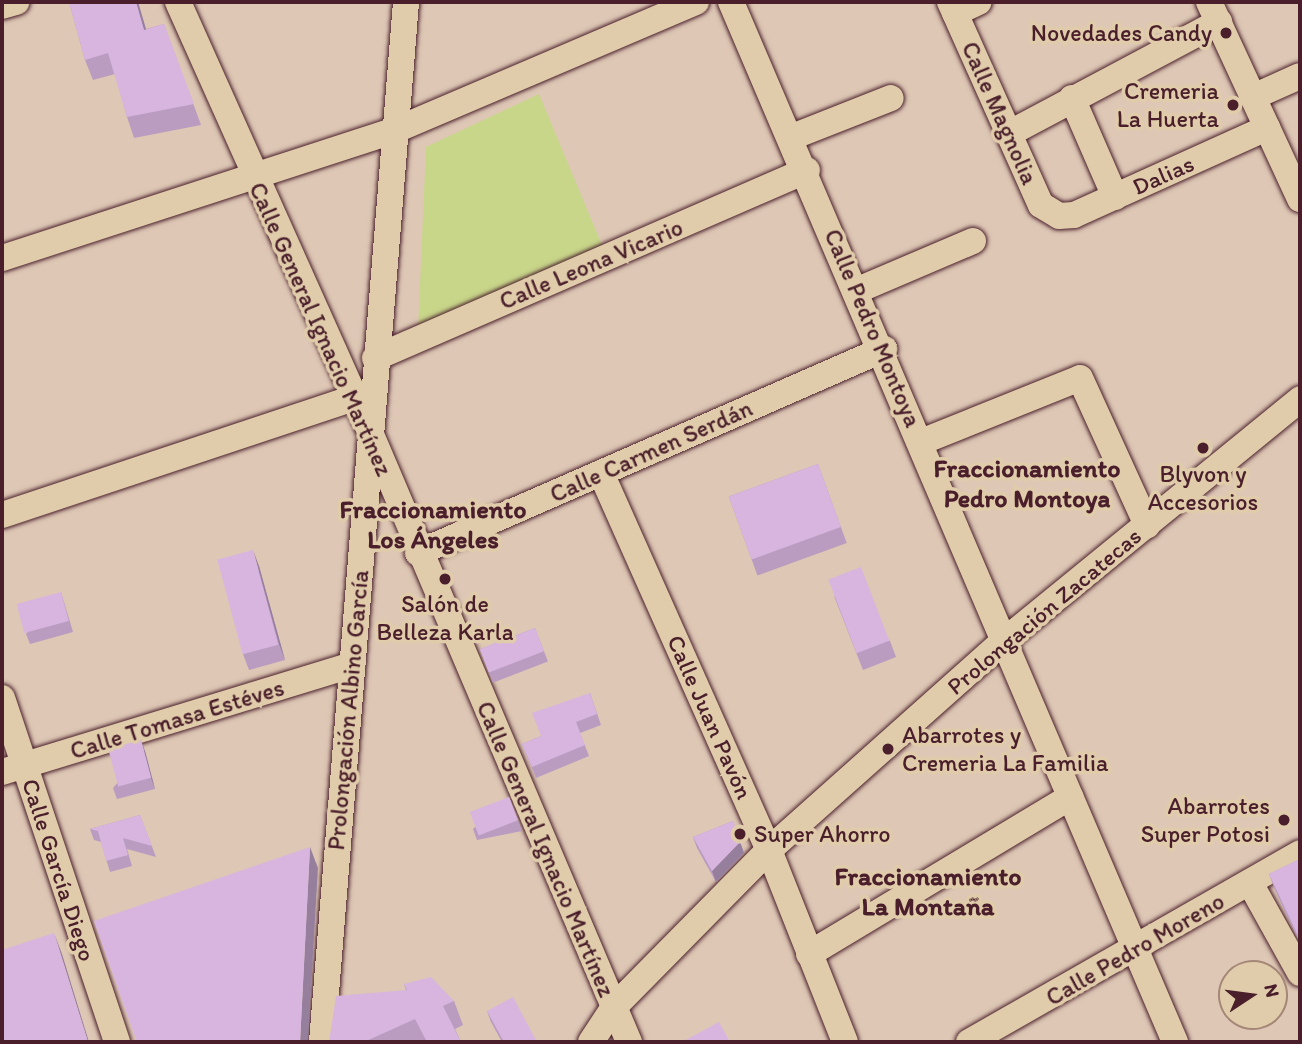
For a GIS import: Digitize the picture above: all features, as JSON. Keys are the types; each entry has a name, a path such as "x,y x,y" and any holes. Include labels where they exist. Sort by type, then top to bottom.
{"street":[{"path":"2,6 16,2"},
{"name":"Calle General Ignacio Martínez","path":"178,2 253,177 370,432 418,553 629,1042"},
{"name":"Prolongación Albino García","path":"321,1042 374,358 398,129 407,2"},
{"path":"2,258 398,129 696,2"},
{"name":"Calle Pedro Montoya","path":"731,2 884,349 1175,1042"},
{"name":"Calle Magnolia","path":"961,5 1041,205 1059,216"},
{"path":"1010,133 1214,12 1300,199"},
{"path":"1253,97 1300,76"},
{"path":"792,137 891,98"},
{"path":"1072,98 1115,197"},
{"name":"Dalias","path":"1059,216 1115,197 1267,128"},
{"name":"Calle Leona Vicario","path":"374,358 807,170"},
{"path":"858,290 972,241"},
{"name":"Calle Carmen Serdán","path":"418,553 884,349"},
{"path":"921,442 1080,378 1147,525"},
{"path":"2,515 353,398"},
{"name":"Prolongación Zacatecas","path":"591,1042 614,1007 769,850 1005,640 1299,403"},
{"name":"Calle Juan Pavón","path":"601,473 769,850 845,1042"},
{"name":"Calle Tomasa Estéves","path":"13,768 352,665"},
{"name":"Calle García Diego","path":"2,698 13,768 117,1042"},
{"path":"809,954 1070,797"},
{"name":"Calle Pedro Moreno","path":"969,1042 1300,853"},
{"path":"1250,883 1300,973"}],"green space":[{"path":"539,94 604,250 418,330 426,147"}],"building":[{"path":"69,2 136,2 144,30 164,24 194,104 127,117 108,53 85,60"},
{"path":"818,464 841,527 752,559 729,496"},
{"path":"253,550 278,645 243,654 217,560"},
{"path":"861,567 889,641 857,653 828,580"},
{"path":"61,592 69,621 24,633 17,604"},
{"path":"535,628 544,651 489,672 480,649"},
{"path":"590,693 597,714 576,722 585,745 532,767 522,744 541,736 532,713"},
{"path":"141,740 151,778 118,786 108,749"},
{"path":"509,797 518,820 479,835 470,812"},
{"path":"140,815 152,846 123,838 128,855 106,861 98,831 90,829"},
{"path":"733,821 740,842 712,871 693,837"},
{"path":"310,847 300,1042 137,1042 94,921"},
{"path":"1300,859 1300,940 1269,874"},
{"path":"54,933 88,1042 2,1042 2,950"},
{"path":"431,977 454,1001 443,1006 461,1042 427,1042 415,1019 364,1042 329,1042 336,996 407,990 404,984"},
{"path":"513,997 537,1042 504,1042 487,1011"},
{"path":"719,1022 730,1042 682,1042"}],"place":[{"name":"Novedades Candy","path":"1226,33"},
{"name":"Cremeria La Huerta","path":"1233,105"},
{"name":"Blyvon y Accesorios","path":"1203,448"},
{"name":"Salón de Belleza Karla","path":"445,579"},
{"name":"Abarrotes y Cremeria La Familia","path":"888,749"},
{"name":"Abarrotes Super Potosi","path":"1284,820"},
{"name":"Super Ahorro","path":"740,834"}],"district":[{"name":"Fraccionamiento Pedro Montoya","path":"1027,484"},
{"name":"Fraccionamiento Los Ángeles","path":"433,525"},
{"name":"Fraccionamiento La Montaña","path":"928,892"}]}
